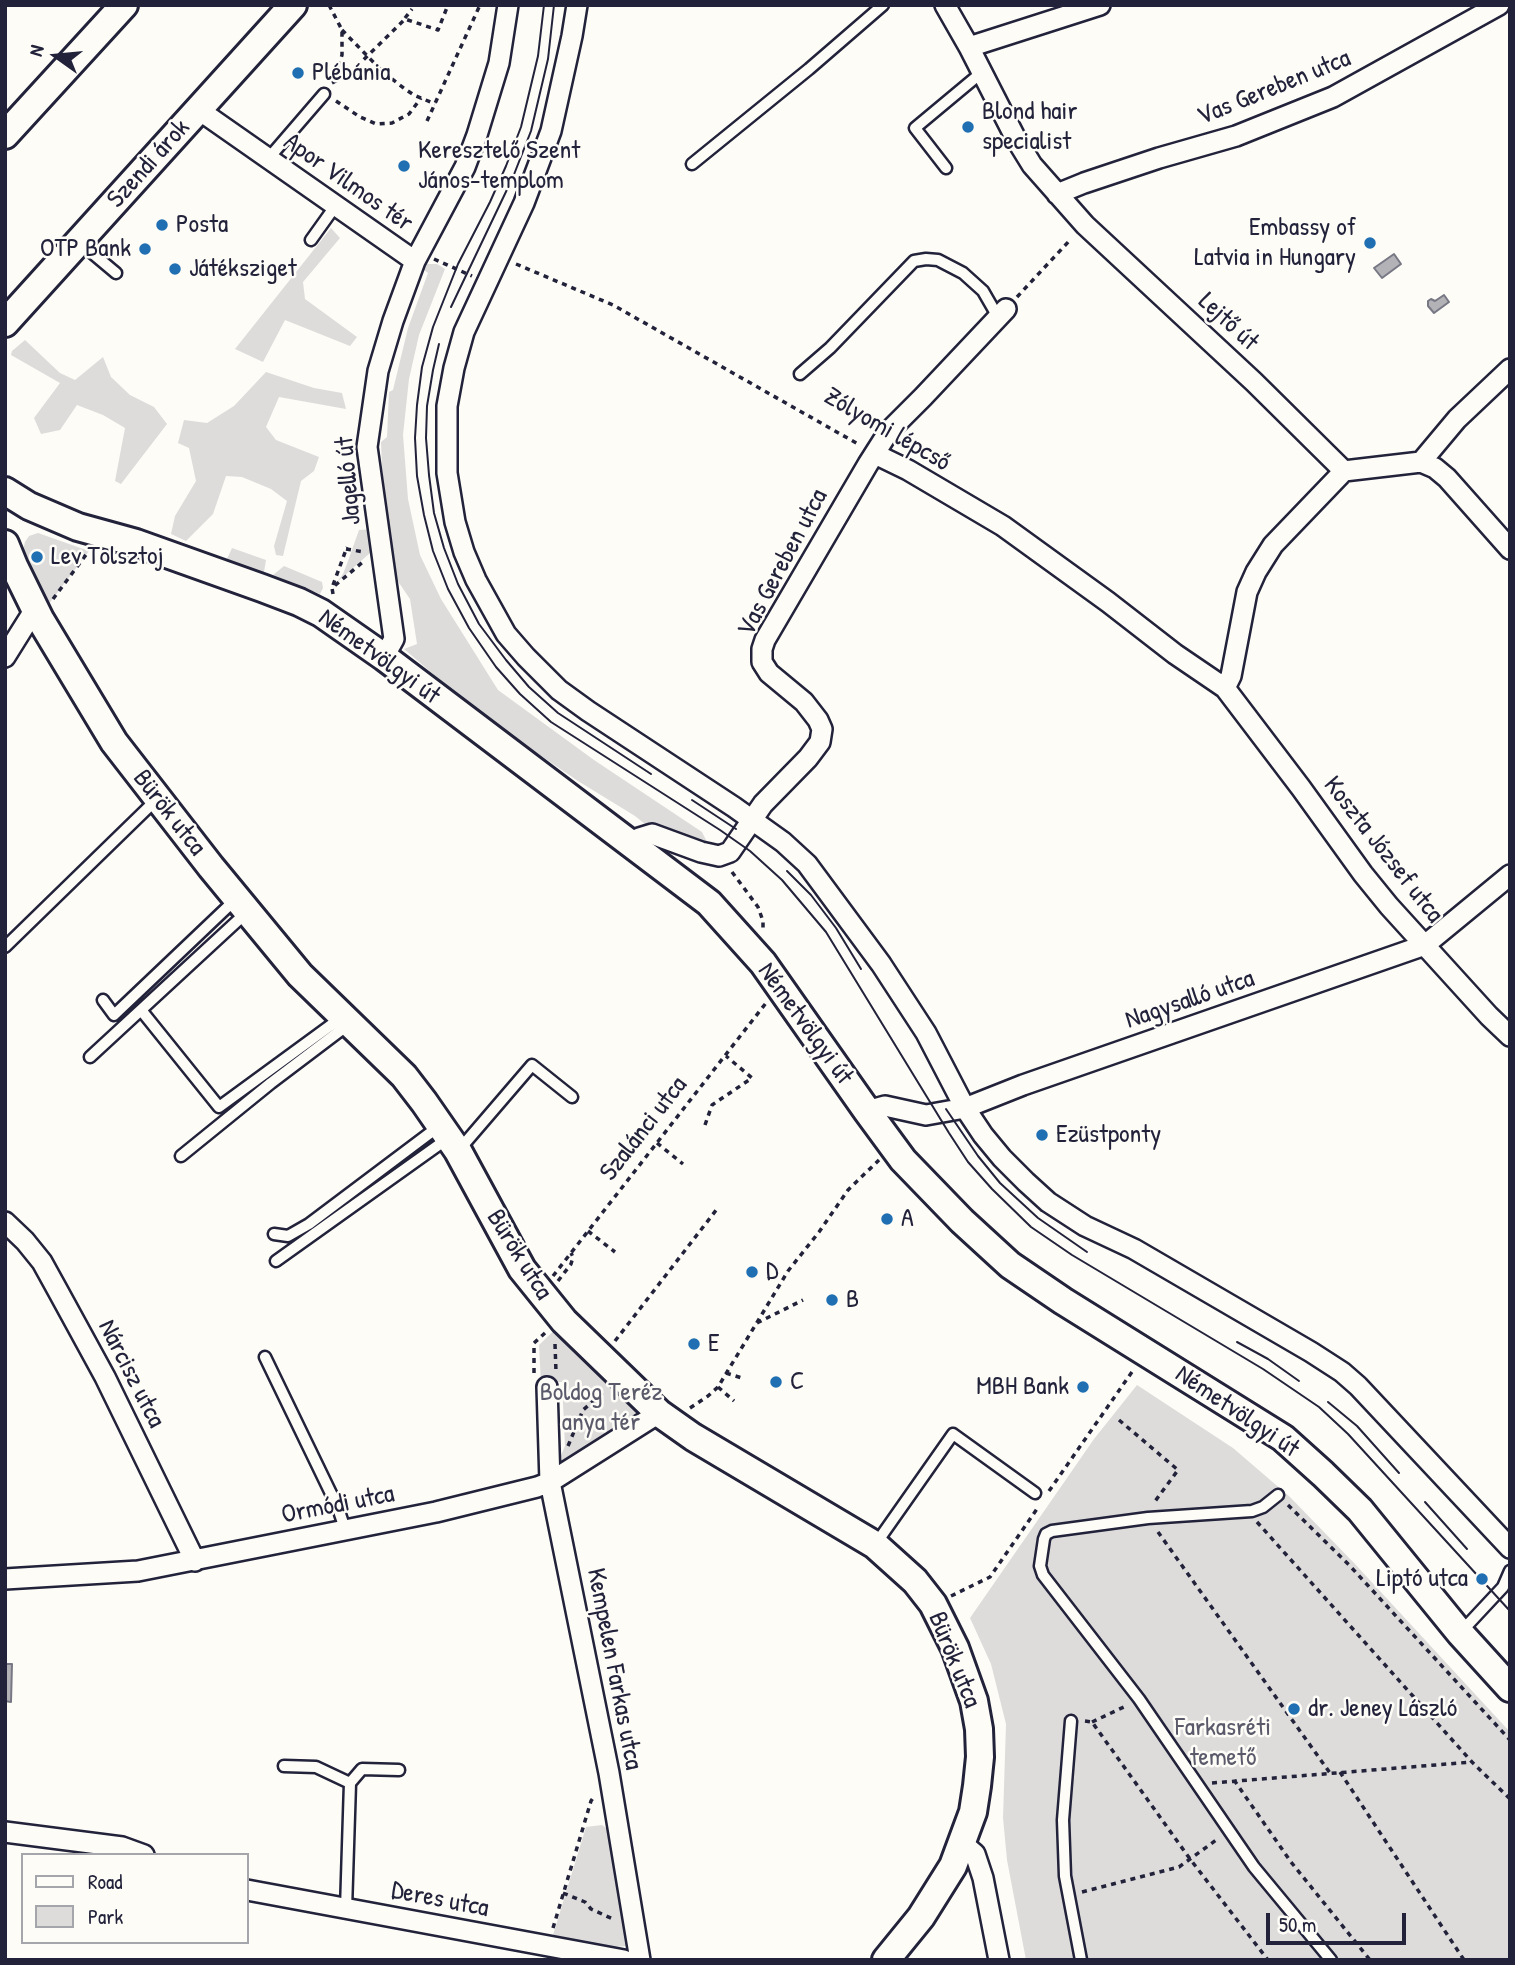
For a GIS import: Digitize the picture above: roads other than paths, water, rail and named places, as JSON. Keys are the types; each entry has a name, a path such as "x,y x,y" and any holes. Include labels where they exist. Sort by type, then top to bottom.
{"street":[{"path":"5,135 124,5"},
{"name":"Szendi árok","path":"5,323 293,5"},
{"name":"Apor Vilmos tér","path":"199,110 336,205 418,257 465,167 477,135 499,63 508,5"},
{"path":"577,5 551,131 524,203 464,332 454,368 447,414 447,473 455,522 475,580 506,634 559,690 783,842 807,864 881,964 926,1033 965,1108 1002,1158 1048,1202 1085,1226 1134,1249 1311,1352 1358,1385 1510,1548"},
{"name":"Lejtő út","path":"946,5 1032,165 1085,225 1345,471"},
{"path":"969,47 1100,5"},
{"name":"Vas Gereben utca","path":"1057,194 1159,158 1236,136 1333,97 1499,5"},
{"name":"Jagelló út","path":"384,657 394,639 376,550 368,435 378,371 393,321 418,257"},
{"name":"Vas Gereben utca","path":"633,846 639,838 652,834 701,852 719,856 730,852 763,804 808,758 822,737 822,729 804,702 769,673 762,662 765,640 889,430 1002,313"},
{"path":"1421,462 1457,419 1510,369"},
{"name":"Zólyomi lépcső","path":"875,454 908,470 1003,527 1225,688"},
{"path":"1225,688 1231,676 1247,592 1256,572 1273,545 1345,471 1421,462 1435,468 1510,549"},
{"name":"Németvölgyi út","path":"5,491 29,506 78,527 136,544 299,602 337,623 709,903 763,963 903,1160 962,1221 1010,1265 1063,1301 1283,1438 1360,1510 1460,1633 1510,1688"},
{"path":"10,555 29,506"},
{"name":"Bürök utca","path":"10,555 44,604 114,742 300,975 404,1076 450,1137 522,1269 541,1294 592,1349 665,1418 874,1545 915,1581 933,1604 956,1648 974,1701 980,1758 973,1812 953,1866 933,1901 908,1936 886,1960"},
{"path":"5,657 44,604"},
{"name":"Koszta József utca","path":"1225,688 1363,874 1489,1016 1510,1036"},
{"name":"Nagysalló utca","path":"867,1111 885,1106 926,1115 965,1108 1023,1085 1425,945 1510,875"},
{"name":"Nárcisz utca","path":"5,1222 25,1241 47,1272 104,1377 195,1561"},
{"name":"Kempelen Farkas utca","path":"547,1387 550,1482 610,1773 640,1960"},
{"name":"Ormódi utca","path":"5,1579 138,1571 436,1512 550,1482 665,1418"},
{"path":"5,1832 122,1847 138,1853"},
{"path":"962,1843 975,1854 979,1866 999,1960"},
{"name":"Deres utca","path":"248,1890 624,1960"}],"lane":[{"path":"692,164 883,5"},
{"path":"946,168 915,128 982,73"},
{"path":"268,159 324,94"},
{"path":"311,240 336,205"},
{"path":"79,242 116,273"},
{"path":"800,374 830,348 914,261 938,260 963,273 1002,313"},
{"path":"5,947 157,798"},
{"path":"103,1000 114,1015 242,905"},
{"path":"90,1057 141,1010 242,905"},
{"path":"141,1010 219,1107 346,1020"},
{"path":"181,1156 346,1020"},
{"path":"276,1261 450,1137 532,1065 572,1097"},
{"path":"274,1234 288,1236 450,1137"},
{"path":"265,1357 338,1508 345,1529"},
{"path":"874,1545 953,1434 1035,1493"},
{"path":"1278,1495 1263,1507 1252,1511 1148,1518 1052,1531 1046,1534 1044,1539 1040,1566 1043,1575 1139,1699 1254,1867 1331,1960"},
{"path":"1460,1633 1503,1587 1510,1571"},
{"path":"1071,1721 1063,1820 1065,1876 1081,1960"},
{"path":"284,1766 316,1767 350,1783"},
{"path":"346,1909 350,1783 362,1769 399,1770"}],"tram line":[{"path":"544,5 538,56 521,127 490,202 458,264 433,327 422,367 417,405 417,476 424,515 433,551 448,589 469,628 496,667 520,694 551,722 720,830 750,851 782,880 826,932 968,1162 1031,1227 1072,1255 1263,1369 1319,1407 1348,1434 1510,1611"},
{"path":"451,307 513,177 531,131 548,59 554,5"},
{"path":"439,344 427,406 426,438 434,513 458,584 479,624 529,687 558,713 651,774"},
{"path":"692,800 736,829"},
{"path":"787,871 811,895 836,928 861,969"},
{"path":"946,1109 1000,1183 1038,1218 1087,1252"},
{"path":"1237,1342 1268,1359 1299,1381"},
{"path":"1328,1402 1357,1426 1399,1473"},
{"path":"1425,1502 1467,1549"}],"place":[{"name":"Plébánia","path":"298,73"},
{"name":"Blond hair specialist","path":"968,127"},
{"name":"Keresztelő Szent János-templom","path":"404,166"},
{"name":"Posta","path":"162,225"},
{"name":"Embassy of Latvia in Hungary","path":"1370,243"},
{"name":"OTP Bank","path":"145,249"},
{"name":"Játéksziget","path":"175,269"},
{"name":"Lev Tolsztoj","path":"37,557"},
{"name":"Ezüstponty","path":"1042,1135"},
{"name":"A","path":"887,1219"},
{"name":"D","path":"752,1272"},
{"name":"B","path":"832,1300"},
{"name":"E","path":"694,1344"},
{"name":"C","path":"776,1382"},
{"name":"MBH Bank","path":"1083,1387"},
{"name":"Liptó utca","path":"1482,1579"},
{"name":"dr. Jeney László","path":"1294,1709"}],"park label":[{"name":"Boldog Teréz anya tér","path":"601,1408"},
{"name":"Farkasréti temető","path":"1223,1743"}]}
